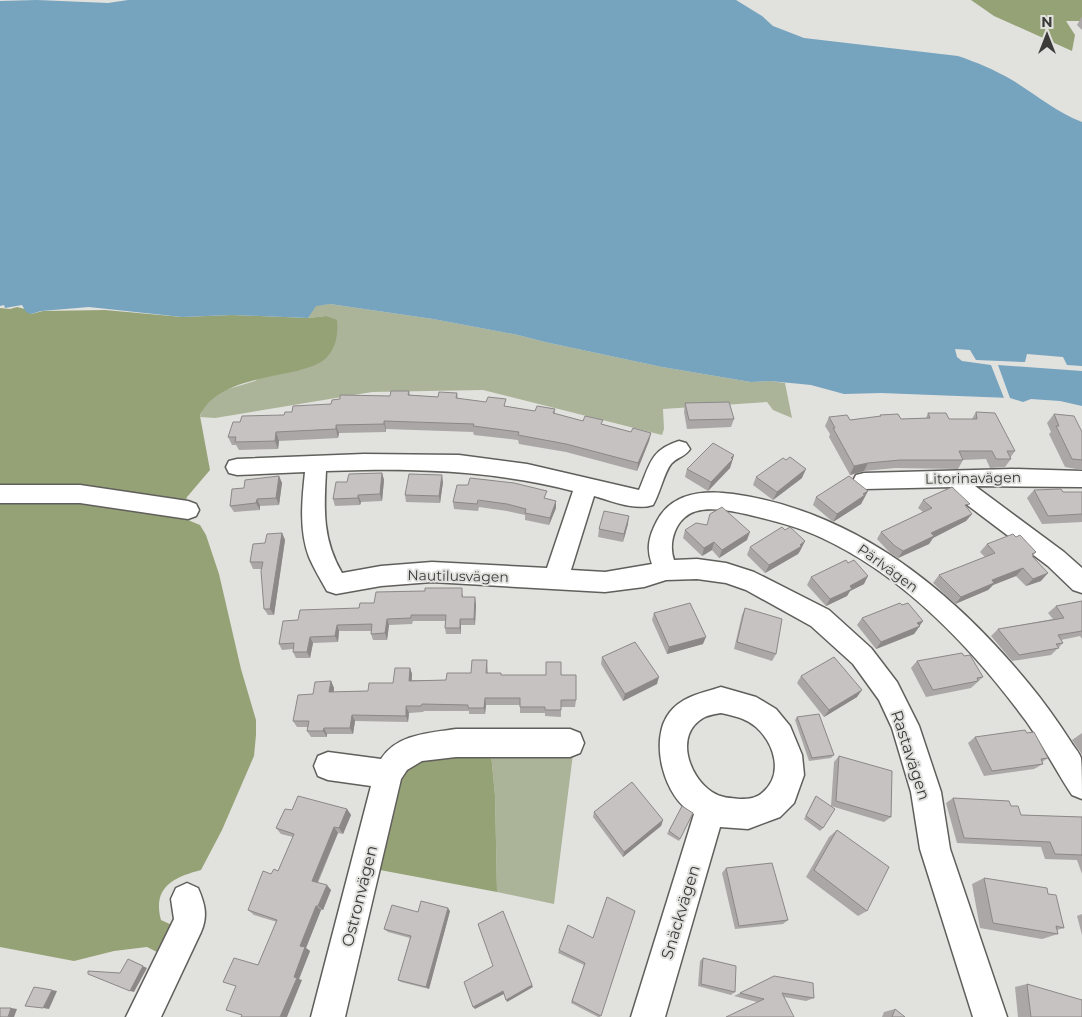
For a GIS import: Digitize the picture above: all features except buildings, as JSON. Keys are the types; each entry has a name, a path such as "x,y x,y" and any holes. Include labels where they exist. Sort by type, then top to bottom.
{"street":[{"path":"237,467 392,460 490,466 543,475 645,499 663,457 670,451 679,449"},
{"name":"Nautilusvägen","path":"316,464 313,506 316,539 321,557 336,584 381,576 432,572 605,582 644,577 666,570"},
{"path":"960,478 966,492 1056,559 1082,584"},
{"name":"Litorinavägen","path":"864,481 960,478 1082,479"},
{"path":"556,579 586,486"},
{"path":"0,494 80,494 188,510"},
{"name":"Pärlvägen","path":"666,570 660,552 666,521 681,507 714,500 762,507 814,523 857,544 896,571 946,613 987,655 1035,712 1082,785"},
{"name":"Rastavägen","path":"666,570 696,569 726,573 754,582 786,598 820,618 862,656 888,691 908,736 926,792 936,849 990,1017"},
{"path":"721,700 741,702 763,714 775,726 782,737 789,756 788,778 779,797 771,805 760,811 742,815 727,814 711,808 693,795 678,774 672,755 674,733 684,716 701,704 721,700"},
{"name":"Ostronvägen","path":"328,1017 388,774 396,760 418,748 456,743 570,743"},
{"path":"328,766 388,774"},
{"name":"Snäckvägen","path":"648,1017 711,808"},
{"path":"144,1017 190,921 187,899"}],"green space":[{"path":"971,0 1082,0 1082,21 1066,21 1075,35 1072,51 994,16"},
{"path":"330,304 433,319 518,335 662,367 751,382 770,381 785,383 792,418 773,410 767,402 663,409 664,429 662,435 483,390 372,392 215,418 200,417 203,409 212,398 225,390 255,381 326,316 308,318 315,305"},
{"path":"17,307 25,309 31,314 43,311 105,310 182,317 232,315 308,318 326,316 337,320 335,343 325,359 297,371 256,380 228,389 216,396 200,416 210,470 187,497 182,513 188,520 200,525 206,535 219,574 241,669 256,720 256,735 254,756 222,830 201,870 174,880 168,885 160,899 161,920 172,925 165,956 147,947 114,951 74,961 0,947 0,308 10,309"},
{"path":"445,754 491,754 495,795 497,892 380,870 404,770"},
{"path":"491,754 573,754 554,904 497,892 495,795"}],"water":[{"path":"37,0 108,3 128,0 736,0 762,16 773,26 804,38 958,56 972,61 1006,76 1054,108 1082,122 1082,406 1060,401 1031,399 1023,402 1010,398 881,393 844,394 811,385 770,381 751,382 662,367 518,335 433,319 330,304 316,306 308,318 232,315 182,317 89,307 41,311 31,314 26,312 22,305 5,308 4,305 0,306 0,1"}],"pier":[{"path":"955,349 970,350 976,360 1025,362 1027,354 1063,357 1067,365 1082,366 1082,371 998,365 1010,398 1004,398 991,365 962,361 957,357"}]}
